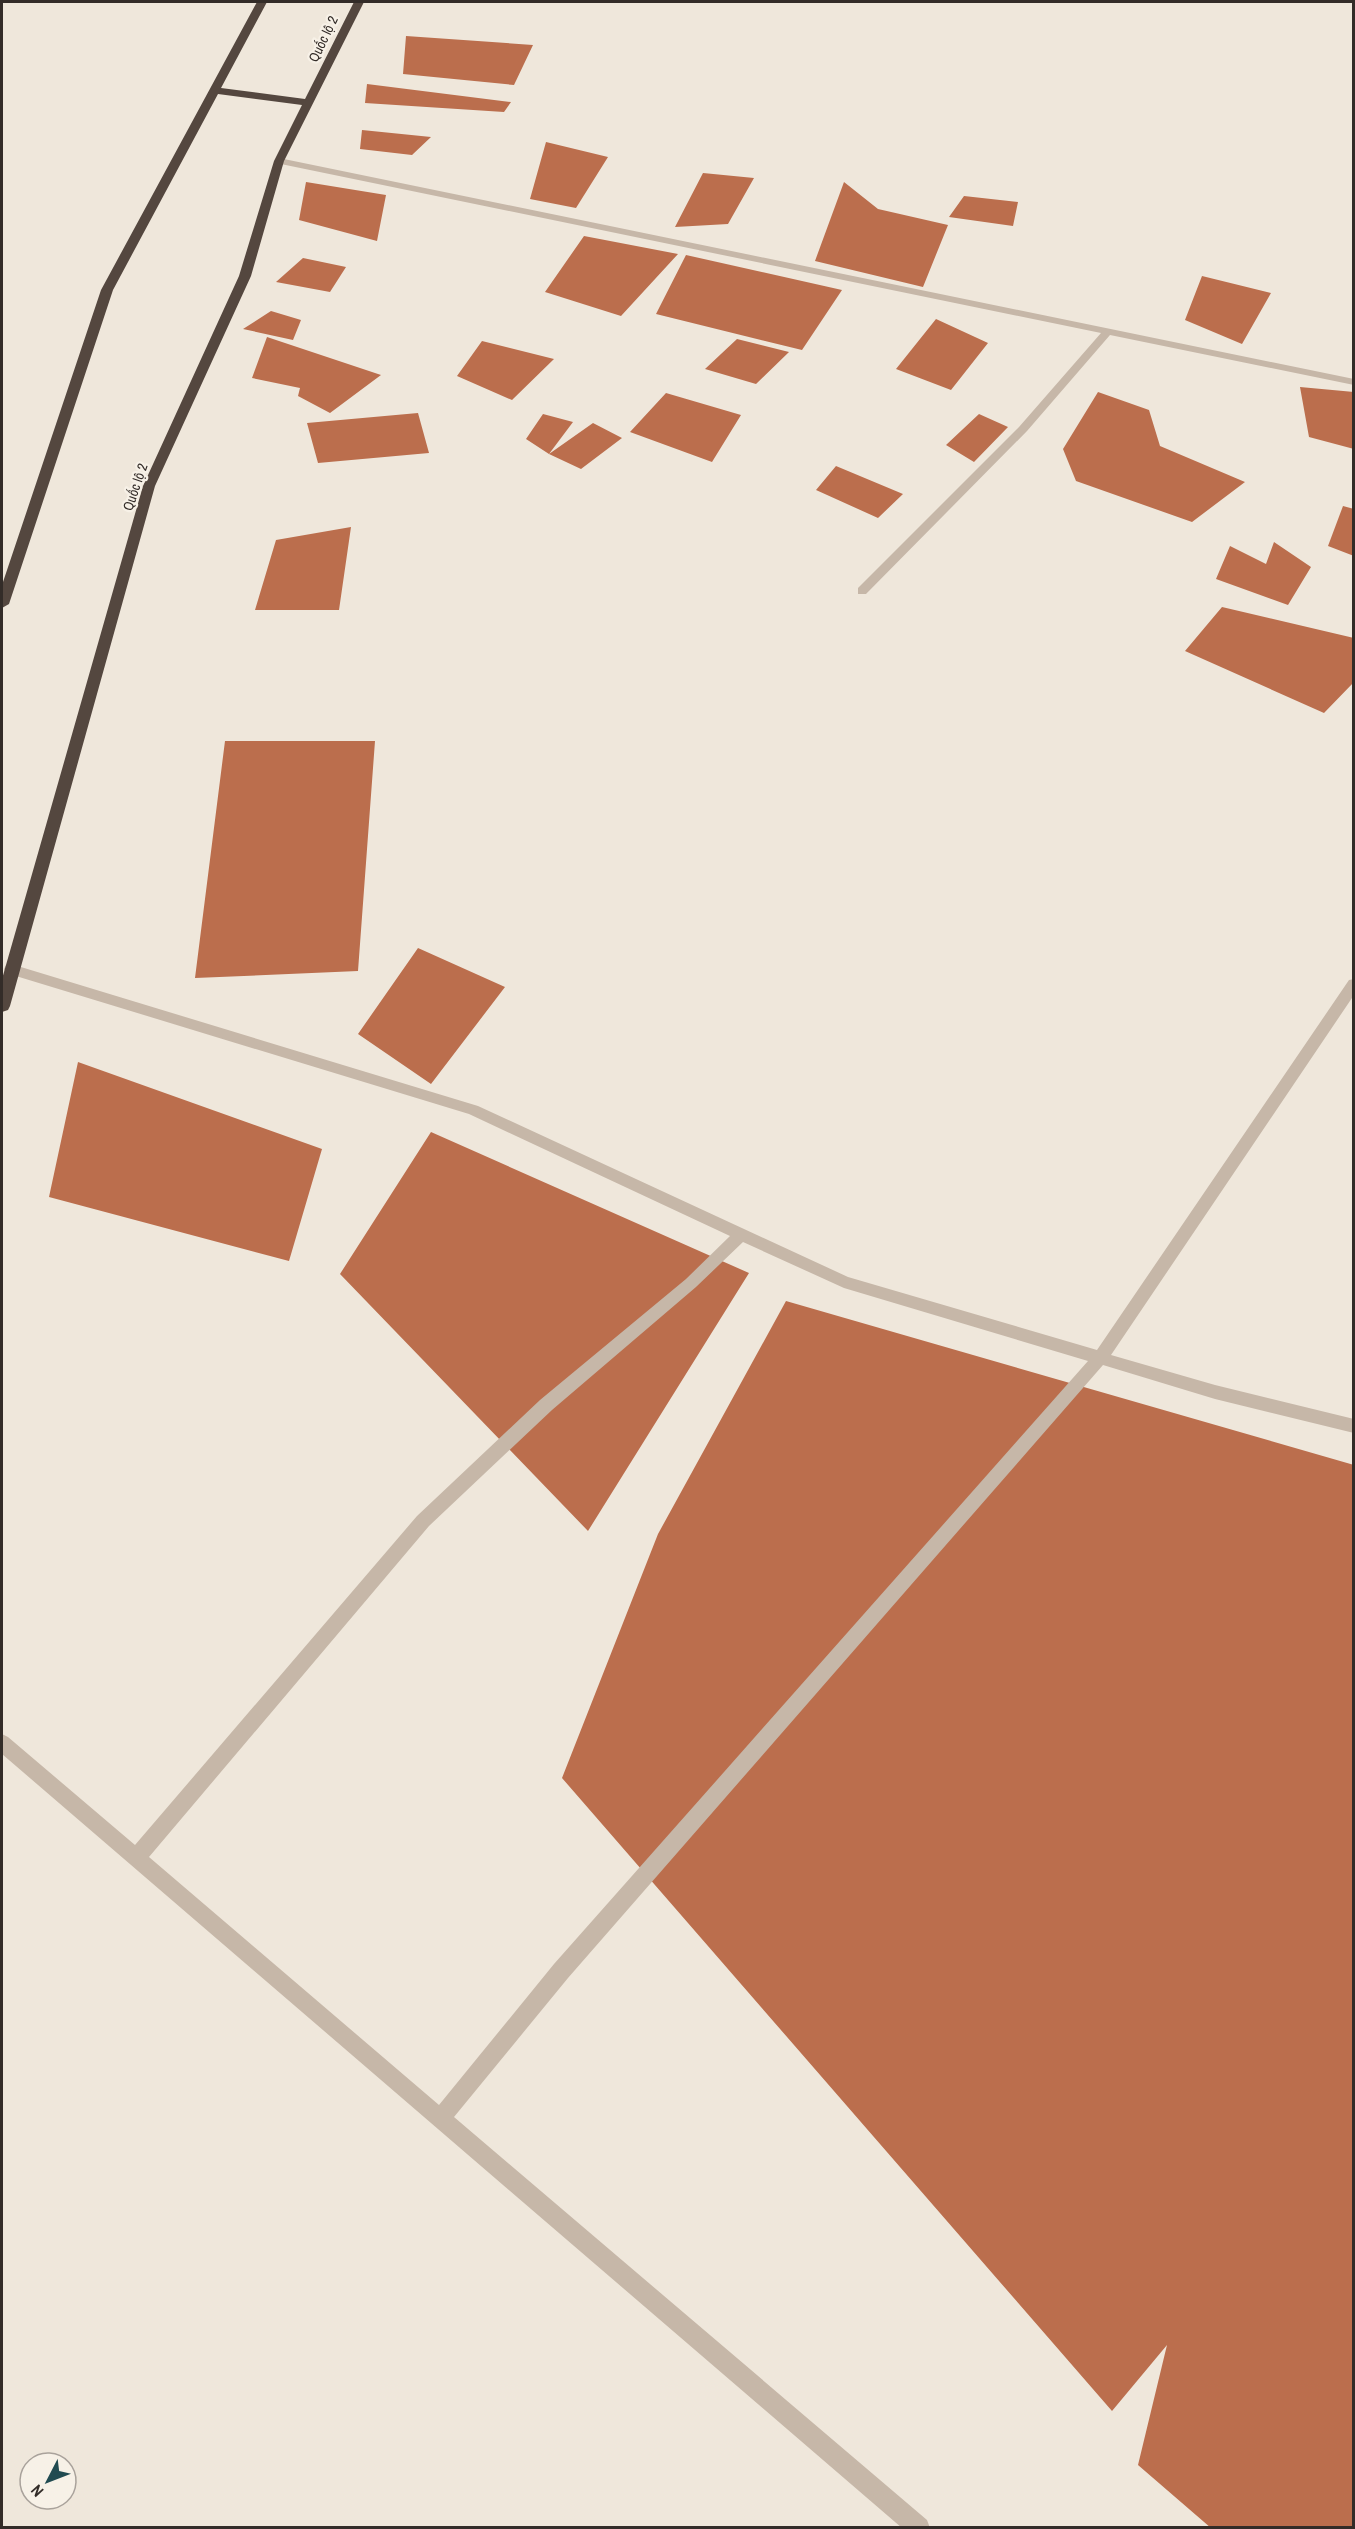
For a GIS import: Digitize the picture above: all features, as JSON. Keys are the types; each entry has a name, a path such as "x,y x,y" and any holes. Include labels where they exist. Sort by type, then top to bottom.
{"highway":[{"path":"2,604 107,290 262,2"},
{"name":"Quốc lộ 2","path":"2,1006 149,486 245,276 279,161 359,2"},
{"path":"215,90 308,103"}],"street":[{"path":"279,161 1353,382"},
{"path":"862,591 1023,429 1108,331"},
{"path":"11,969 473,1110 844,1282 1215,1392 1353,1426"},
{"path":"441,2118 561,1971 1100,1358 1353,984"},
{"path":"136,1858 423,1521 546,1405 691,1283 741,1234"},
{"path":"2,1743 919,2528"}],"building":[{"path":"406,36 533,45 514,85 403,74"},
{"path":"367,84 511,102 504,112 365,103"},
{"path":"362,130 431,137 412,155 360,149"},
{"path":"546,142 608,157 576,208 530,199"},
{"path":"703,173 754,178 728,224 675,227"},
{"path":"306,182 386,195 377,241 299,220"},
{"path":"844,182 878,209 948,225 923,287 815,261"},
{"path":"964,196 1018,202 1013,226 949,217"},
{"path":"584,236 678,254 621,316 545,292"},
{"path":"686,255 842,290 802,350 656,314"},
{"path":"303,258 346,267 330,292 276,282"},
{"path":"1202,276 1271,293 1242,344 1185,320"},
{"path":"271,311 301,320 293,340 243,329"},
{"path":"936,319 988,343 951,390 896,369"},
{"path":"267,337 381,375 330,413 298,396 300,388 252,378"},
{"path":"737,339 789,352 756,384 705,369"},
{"path":"482,341 554,359 512,400 457,376"},
{"path":"1300,387 1354,392 1354,449 1309,437"},
{"path":"1098,392 1149,410 1160,446 1245,482 1192,522 1076,481 1063,449"},
{"path":"666,393 741,415 712,462 630,432"},
{"path":"418,413 429,453 318,463 307,423"},
{"path":"543,414 573,422 549,454 526,439"},
{"path":"979,414 1008,427 974,462 946,445"},
{"path":"593,423 622,438 581,469 549,454"},
{"path":"836,466 903,494 878,518 816,490"},
{"path":"1343,506 1354,509 1354,556 1328,546"},
{"path":"351,527 339,610 255,610 276,540"},
{"path":"1274,542 1311,567 1288,605 1216,579 1230,546 1266,564"},
{"path":"1222,607 1354,638 1354,682 1324,713 1185,651"},
{"path":"225,741 375,741 358,971 195,978"},
{"path":"418,948 505,987 431,1084 358,1034"},
{"path":"78,1062 322,1149 289,1261 49,1197"},
{"path":"431,1132 749,1273 588,1531 340,1274"},
{"path":"786,1301 1354,1465 1354,2528 1211,2528 1138,2465 1167,2345 1112,2411 562,1778 658,1534"}]}
